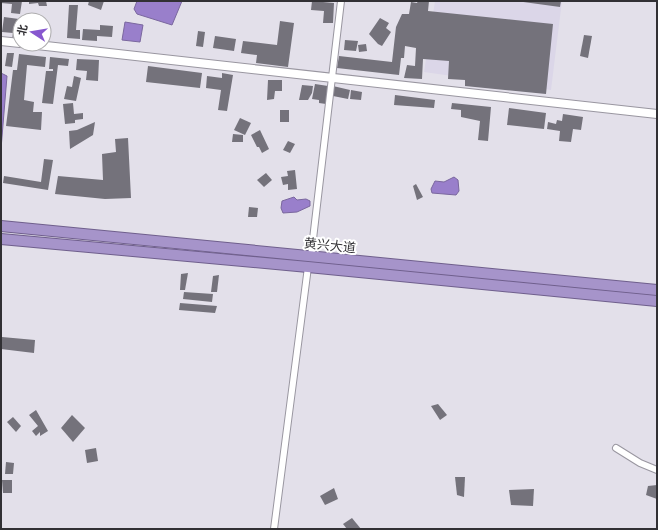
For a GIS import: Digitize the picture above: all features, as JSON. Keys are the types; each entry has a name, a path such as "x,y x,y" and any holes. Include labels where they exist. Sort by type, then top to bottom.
{"highway":[{"name":"黄兴大道","path":"1,226 657,290"},
{"name":"黄兴大道","path":"1,239 308,267 657,302"}],"street":[{"path":"311,256 341,1"},
{"path":"1,41 12,42"},
{"path":"52,47 657,114"},
{"path":"274,529 308,267"},
{"path":"616,448 640,463 657,470"}],"shaded area":[{"path":"137,1 182,1 172,25 137,14 134,9"},
{"path":"435,1 562,1 551,90 424,72"},
{"path":"125,22 143,25 140,42 122,40"},
{"path":"1,73 7,76 1,149"},
{"path":"454,177 458,180 459,191 456,195 432,193 431,189 435,181 444,182"},
{"path":"294,197 297,200 306,199 310,201 310,206 297,212 283,213 281,208 282,201"}],"building":[{"path":"1,1 22,1 20,12 11,13 12,4 1,3"},
{"path":"29,1 46,1 47,6 39,6 38,3 29,4"},
{"path":"89,1 104,1 101,10 88,5"},
{"path":"312,1 334,3 333,23 323,23 324,11 311,10"},
{"path":"418,1 429,1 428,11 553,24 546,94 465,86 465,80 448,79 449,61 423,59 422,79 404,78 407,65 415,66 416,48 405,46 404,58 401,58 399,75 337,68 339,56 392,62 396,27 402,14 409,14 411,2 417,3"},
{"path":"516,1 561,1 560,7"},
{"path":"69,5 78,5 76,30 80,30 80,39 67,38"},
{"path":"4,17 12,18 12,33 2,32"},
{"path":"380,18 389,23 386,28 391,32 382,46 378,44 369,34"},
{"path":"280,21 294,23 288,67 256,63 257,55 241,53 243,41 277,45"},
{"path":"100,25 113,26 112,37 97,36 97,41 82,40 83,29 100,30"},
{"path":"198,31 205,32 203,47 196,46"},
{"path":"584,35 592,36 588,58 580,56"},
{"path":"215,36 236,39 234,51 213,48"},
{"path":"345,40 358,41 356,51 344,50"},
{"path":"366,44 367,51 359,52 358,45"},
{"path":"7,53 14,53 12,67 5,66"},
{"path":"19,54 46,57 45,67 27,65 24,100 34,102 33,112 42,112 41,130 6,126 13,70 17,70"},
{"path":"50,57 69,59 68,66 58,65 53,104 42,103 46,71 53,71 53,69 49,69"},
{"path":"77,59 99,60 98,81 86,80 87,71 76,70"},
{"path":"148,66 202,73 200,88 146,82"},
{"path":"222,73 233,75 227,111 218,110 221,90 206,88 207,76 222,78"},
{"path":"74,76 81,78 76,101 64,99 67,86 72,87"},
{"path":"268,80 282,80 282,91 275,91 274,99 267,100"},
{"path":"315,84 328,86 326,104 319,103 319,100 312,99"},
{"path":"302,85 313,86 312,93 308,100 299,100"},
{"path":"333,86 350,90 348,99 333,96"},
{"path":"351,90 362,92 361,100 350,99"},
{"path":"395,95 435,100 434,108 394,105"},
{"path":"73,103 74,114 83,113 83,119 75,120 75,123 65,124 63,104"},
{"path":"452,103 491,107 488,141 478,140 480,121 461,117 461,110 451,109"},
{"path":"509,108 546,113 544,129 507,125"},
{"path":"280,110 289,110 289,122 280,122"},
{"path":"563,114 583,117 581,130 573,129 571,142 559,141 560,131 547,129 548,122 556,124 557,120 562,121"},
{"path":"240,118 251,123 245,135 234,130"},
{"path":"95,122 93,135 70,149 69,131 77,130"},
{"path":"260,130 269,149 262,153 251,135"},
{"path":"233,134 243,135 243,142 232,142"},
{"path":"128,138 131,198 105,199 55,194 58,176 103,180 102,154 116,152 115,139"},
{"path":"288,141 295,144 290,153 283,150"},
{"path":"44,159 53,160 48,190 3,183 4,176 41,182"},
{"path":"295,170 297,189 288,190 288,184 283,185 281,177 288,176 287,171"},
{"path":"266,173 272,180 264,187 257,180"},
{"path":"416,184 423,197 417,200 413,186"},
{"path":"249,207 258,208 257,217 248,217"},
{"path":"188,273 185,290 180,290 181,274"},
{"path":"219,275 217,292 211,292 213,276"},
{"path":"184,292 213,294 212,302 183,299"},
{"path":"180,303 217,306 215,313 179,310"},
{"path":"2,337 35,340 34,353 1,349"},
{"path":"438,404 447,415 440,420 431,406"},
{"path":"36,410 48,431 40,436 40,432 36,436 32,431 38,426 29,415"},
{"path":"72,415 85,428 73,442 61,428"},
{"path":"13,417 21,426 16,432 7,422"},
{"path":"96,448 98,461 87,463 85,450"},
{"path":"6,462 14,463 13,474 5,474"},
{"path":"455,477 465,477 464,497 457,495"},
{"path":"2,480 12,480 12,493 3,493"},
{"path":"657,485 657,499 646,495 648,486"},
{"path":"334,488 338,499 325,505 320,496"},
{"path":"534,489 533,506 511,505 509,490"},
{"path":"352,518 361,529 347,529 343,524"}]}
